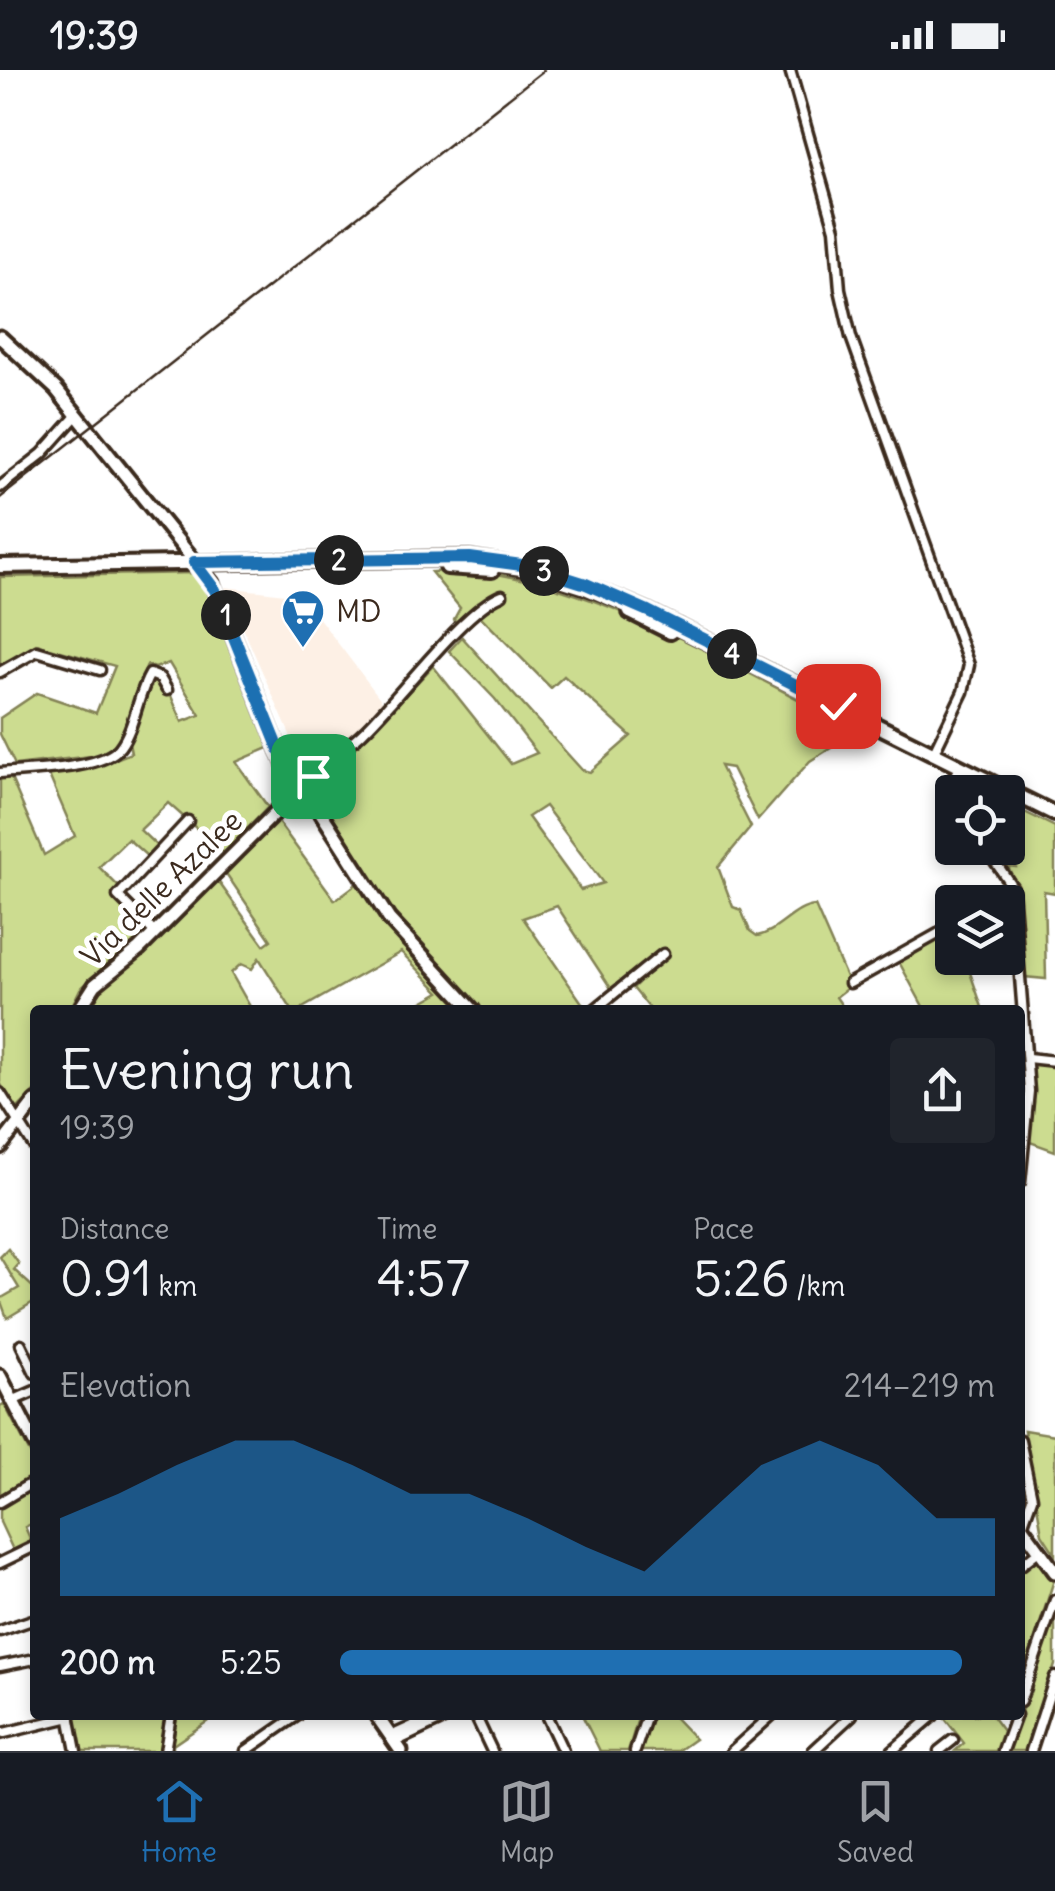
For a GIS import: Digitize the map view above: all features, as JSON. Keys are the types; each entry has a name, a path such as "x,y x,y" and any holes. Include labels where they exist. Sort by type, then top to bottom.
{"main road":[{"path":"0,570 470,558 529,566 586,584 648,611 1055,814"},
{"path":"198,566 456,567 508,571 557,582 621,608 960,775"},
{"path":"1025,807 1055,822"}],"street":[{"path":"790,70 835,229 840,289 851,336 969,665 964,692 933,754"},
{"path":"0,337 76,416 215,590 287,769 389,919 467,1005"},
{"path":"0,486 42,454 76,416"},
{"path":"300,789 362,734 482,608 502,595"},
{"path":"0,672 38,651 100,670"},
{"path":"0,773 90,763 111,756 122,745 147,677 154,674 168,690"},
{"name":"Via delle Azalee","path":"82,1005 95,985 156,933 300,789"},
{"path":"156,933 118,896 188,822"},
{"path":"850,982 935,935"},
{"path":"600,1005 663,954"},
{"path":"1019,975 1022,1005"},
{"path":"1025,1030 1029,1101 1025,1137"},
{"path":"1028,1058 1055,1061"},
{"path":"0,1093 30,1142"},
{"path":"0,1147 30,1109"},
{"path":"22,1344 30,1362"},
{"path":"0,1376 7,1400 30,1436"},
{"path":"1025,1464 1032,1498 1025,1515"},
{"path":"0,1502 30,1483"},
{"path":"1025,1530 1055,1572"},
{"path":"0,1563 30,1548"},
{"path":"1040,1550 1055,1563"},
{"path":"1025,1562 1040,1550"},
{"path":"1025,1687 1055,1600"},
{"path":"0,1631 30,1621"},
{"path":"0,1666 30,1660"},
{"path":"1031,1751 1055,1677"},
{"path":"1046,1706 1055,1713"},
{"path":"0,1734 54,1720"},
{"path":"71,1720 76,1751"},
{"path":"165,1751 170,1720"},
{"path":"246,1751 284,1720"},
{"path":"379,1720 395,1745"},
{"path":"395,1745 430,1720"},
{"path":"395,1745 442,1720"},
{"path":"477,1720 492,1751"},
{"path":"548,1720 563,1751"},
{"path":"634,1751 645,1720"},
{"path":"732,1751 766,1720"},
{"path":"814,1751 845,1720"},
{"path":"892,1751 928,1720"},
{"path":"1003,1751 1014,1720"},
{"path":"940,1751 952,1740"}],"shaded area":[{"path":"225,587 302,596 385,705 336,749 302,762"}],"green space":[{"path":"470,570 571,593 669,633 856,729 857,732 810,761 758,820 732,768 720,766 751,827 718,867 733,907 741,910 750,931 757,936 815,906 850,986 836,997 842,1005 647,1005 633,988 664,957 657,956 612,990 557,906 523,918 584,1005 472,1005 399,924 314,798 313,781 364,739 433,666 511,764 537,753 495,699 449,651 462,637 582,770 590,772 631,736 564,676 551,688 479,615 505,592 496,594 457,627 454,619 460,608 431,572","holes":["545,806 603,883 581,890 528,817"]},
{"path":"195,573 206,583 271,747 236,762 268,807 224,853 168,803 140,830 158,847 148,857 128,839 99,867 119,887 112,894 147,931 80,989 72,1005 30,1005 30,1096 16,1110 0,1083 0,778 10,776 44,855 75,836 48,773 108,762 131,753 128,738 150,681 157,680 171,696 182,722 200,715 169,663 155,668 147,665 124,736 108,754 15,765 0,734 0,718 37,693 96,713 115,666 36,644 0,667 0,577"},
{"path":"1025,812 1055,827 1055,893 1044,891 1046,979 1025,977 1025,885 1016,885 1008,866 1025,865"},
{"path":"275,818 335,900 358,883 408,948 461,1005 417,1005 440,992 401,952 308,1005 289,1005 259,958 252,969 241,964 231,973 249,1005 88,1005 93,995 215,877 264,945 271,940 223,869"},
{"path":"935,940 935,975 971,975 981,1005 922,1005 899,962"},
{"path":"1031,1062 1055,1063 1055,1151 1027,1141"},
{"path":"8,1249 19,1264 14,1270 30,1284 30,1304 7,1318 0,1299 19,1288 0,1257"},
{"path":"4,1404 30,1453 30,1477 0,1495 0,1406"},
{"path":"1025,1430 1055,1435 1055,1554 1042,1534"},
{"path":"30,1486 30,1524 25,1527 30,1544 14,1552 0,1522 0,1507"},
{"path":"1036,1559 1054,1580 1025,1670 1025,1569"},
{"path":"1055,1615 1055,1665 1026,1751 1007,1751 1018,1720 1025,1720 1025,1700"},
{"path":"75,1720 210,1720 173,1745 173,1751 80,1751"},
{"path":"584,1720 637,1720 628,1751 600,1751"},
{"path":"651,1720 677,1720 695,1739 678,1751 641,1751"},
{"path":"946,1720 995,1720 1003,1731 996,1751 955,1751 964,1743"}],"tram line":[{"path":"0,498 544,70"}],"place":[{"name":"MD","path":"303,649"}],"route":[{"path":"313,776 307,787 287,769 215,590 194,562 470,558 529,566 586,584 648,611 838,706"}]}
